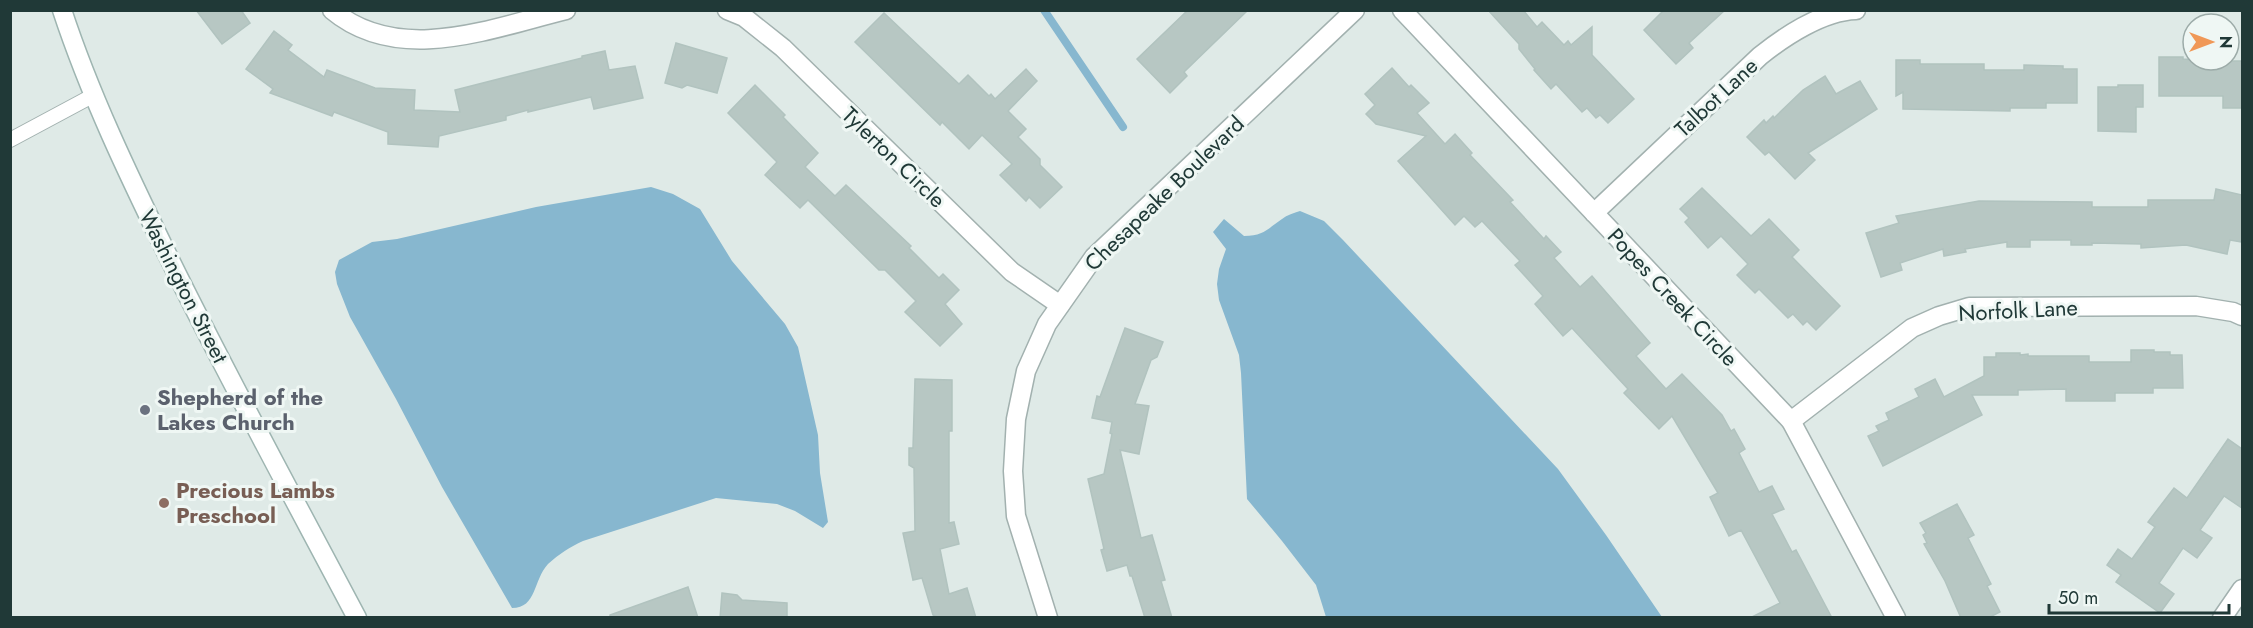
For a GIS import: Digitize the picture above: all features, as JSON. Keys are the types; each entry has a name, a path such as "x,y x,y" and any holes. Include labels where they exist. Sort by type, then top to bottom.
{"street":[{"name":"Washington Street","path":"62,10 75,49 132,183 206,333 357,618"},
{"path":"332,10 346,22 383,36 415,40 450,39 566,10"},
{"name":"Tylerton Circle","path":"727,10 744,17 783,48 1012,272 1060,305"},
{"name":"Chesapeake Boulevard","path":"1048,618 1016,516 1013,471 1016,419 1026,371 1047,324 1094,257 1355,10"},
{"name":"Popes Creek Circle","path":"1402,10 1791,421 1896,618"},
{"name":"Talbot Lane","path":"1594,213 1760,56 1786,36 1842,10 1856,10"},
{"name":"Norfolk Lane","path":"1791,421 1912,328 1939,316 1969,307 2196,306 2233,312 2242,316"},
{"path":"2222,618 2242,589"}],"lane":[{"path":"10,140 94,95"}],"water":[{"path":"651,187 673,194 700,209 732,261 785,324 798,347 818,435 820,473 828,522 823,528 795,511 777,504 716,498 583,541 548,564 526,603 512,608 442,487 350,317 337,284 335,272 339,260 372,242 397,239 536,207"},
{"path":"1300,211 1324,221 1343,240 1558,469 1662,617 1326,617 1316,585 1247,499 1239,355 1219,300 1217,284 1226,249 1213,232 1224,219 1244,236 1256,235 1286,216"}],"building":[{"path":"196,10 241,10 250,23 222,44"},
{"path":"1188,10 1248,10 1184,72 1187,76 1170,93 1137,59"},
{"path":"1488,10 1523,10 1537,27 1542,22 1564,45 1568,41 1571,45 1592,27 1592,55 1634,99 1608,123 1600,115 1596,118 1587,108 1582,112 1556,84 1551,89 1519,49 1519,44"},
{"path":"1664,10 1725,10 1689,43 1693,48 1676,64 1644,30"},
{"path":"884,13 959,84 968,75 995,99 1026,69 1037,81 1008,111 1026,129 1018,137 1040,159 1040,165 1062,187 1040,208 1029,197 1026,201 1000,175 1012,164 982,135 969,149 942,122 940,125 855,42"},
{"path":"274,31 292,45 288,50 324,77 327,70 375,88 415,90 414,110 460,112 455,90 605,51 609,70 635,66 643,98 594,109 591,97 528,112 528,110 506,116 506,120 439,136 438,147 388,144 388,132 334,112 332,116 270,93 273,89 246,69"},
{"path":"676,43 727,58 717,93 687,85 682,88 665,83"},
{"path":"2159,57 2181,57 2181,72 2241,72 2242,61 2242,108 2223,108 2223,96 2159,96"},
{"path":"1896,60 1920,60 1920,64 1984,64 1984,70 2024,70 2024,65 2063,66 2063,69 2077,69 2077,103 2046,103 2046,108 2010,108 2010,111 1903,109 1903,92 1896,96"},
{"path":"1392,68 1409,87 1411,85 1429,103 1417,113 1445,144 1455,134 1472,153 1470,155 1513,200 1510,202 1544,239 1546,236 1561,252 1554,258 1580,287 1592,276 1650,343 1636,356 1666,389 1682,374 1722,415 1731,431 1734,429 1745,449 1739,453 1759,492 1772,486 1784,509 1772,514 1792,552 1796,550 1832,618 1750,618 1780,603 1741,530 1729,536 1710,497 1718,493 1672,416 1659,429 1624,393 1628,389 1572,328 1563,336 1535,304 1543,296 1515,265 1520,261 1482,221 1475,227 1464,216 1455,225 1398,161 1426,136 1376,124 1366,114 1375,105 1365,94"},
{"path":"1825,76 1836,94 1860,81 1877,109 1808,153 1815,160 1795,179 1769,152 1765,155 1747,137 1764,120 1766,123 1773,116 1774,118 1803,90"},
{"path":"755,85 818,153 805,167 835,196 846,185 911,246 909,248 939,278 943,274 959,290 945,304 962,324 940,346 905,312 916,301 885,270 879,270 808,200 800,208 765,175 777,162 728,113"},
{"path":"2118,85 2143,85 2143,107 2136,107 2136,132 2098,131 2098,87 2118,87"},
{"path":"1702,188 1751,236 1769,219 1799,250 1792,257 1840,306 1816,330 1807,321 1803,325 1793,314 1788,318 1759,289 1755,293 1737,275 1748,264 1721,236 1708,248 1685,222 1689,218 1680,209"},
{"path":"2216,189 2242,195 2242,242 2230,240 2227,254 2186,245 2141,248 2141,244 2071,245 2071,240 2030,240 2030,247 2007,247 2007,242 1965,249 1966,252 1944,256 1943,249 1900,263 1902,270 1881,277 1866,233 1899,223 1896,216 1979,201 2092,202 2092,207 2148,207 2148,200 2214,200"},
{"path":"1125,328 1163,342 1157,357 1151,360 1135,404 1149,406 1139,454 1120,450 1141,538 1152,535 1165,580 1161,581 1172,618 1145,618 1127,565 1107,571 1088,479 1104,474 1112,434 1110,433 1112,422 1092,418 1097,396 1100,397"},
{"path":"2131,350 2154,350 2154,352 2170,352 2170,355 2182,355 2183,388 2153,388 2153,393 2115,393 2115,401 2066,401 2066,389 2018,390 2018,395 1972,395 1982,415 1883,466 1868,436 1879,431 1876,426 1889,420 1886,413 1919,397 1915,389 1935,379 1944,397 1984,376 1984,357 1996,357 1996,353 2020,353 2020,355 2028,354 2028,356 2089,356 2089,362 2131,362"},
{"path":"915,379 952,380 952,431 949,431 949,523 954,522 959,544 940,549 949,594 967,588 976,618 939,618 933,615 922,578 913,580 903,533 915,531 914,468 909,465 909,448 913,448"},
{"path":"2228,439 2242,449 2242,508 2224,496 2200,530 2212,538 2197,558 2183,548 2159,583 2174,594 2160,613 2116,582 2121,575 2107,565 2118,549 2132,559 2155,527 2148,522 2174,488 2187,498"},
{"path":"1957,504 1974,535 1968,538 1991,584 1987,586 2000,612 1988,618 1961,618 1945,581 1924,544 1927,543 1923,535 1926,533 1920,523"},
{"path":"688,587 698,618 610,618 610,615"},
{"path":"722,593 737,595 742,600 787,603 787,618 720,618"}],"waterway":[{"path":"1044,10 1123,127"}],"place":[{"name":"Shepherd of the Lakes Church","path":"145,410"},
{"name":"Precious Lambs Preschool","path":"164,503"}]}
